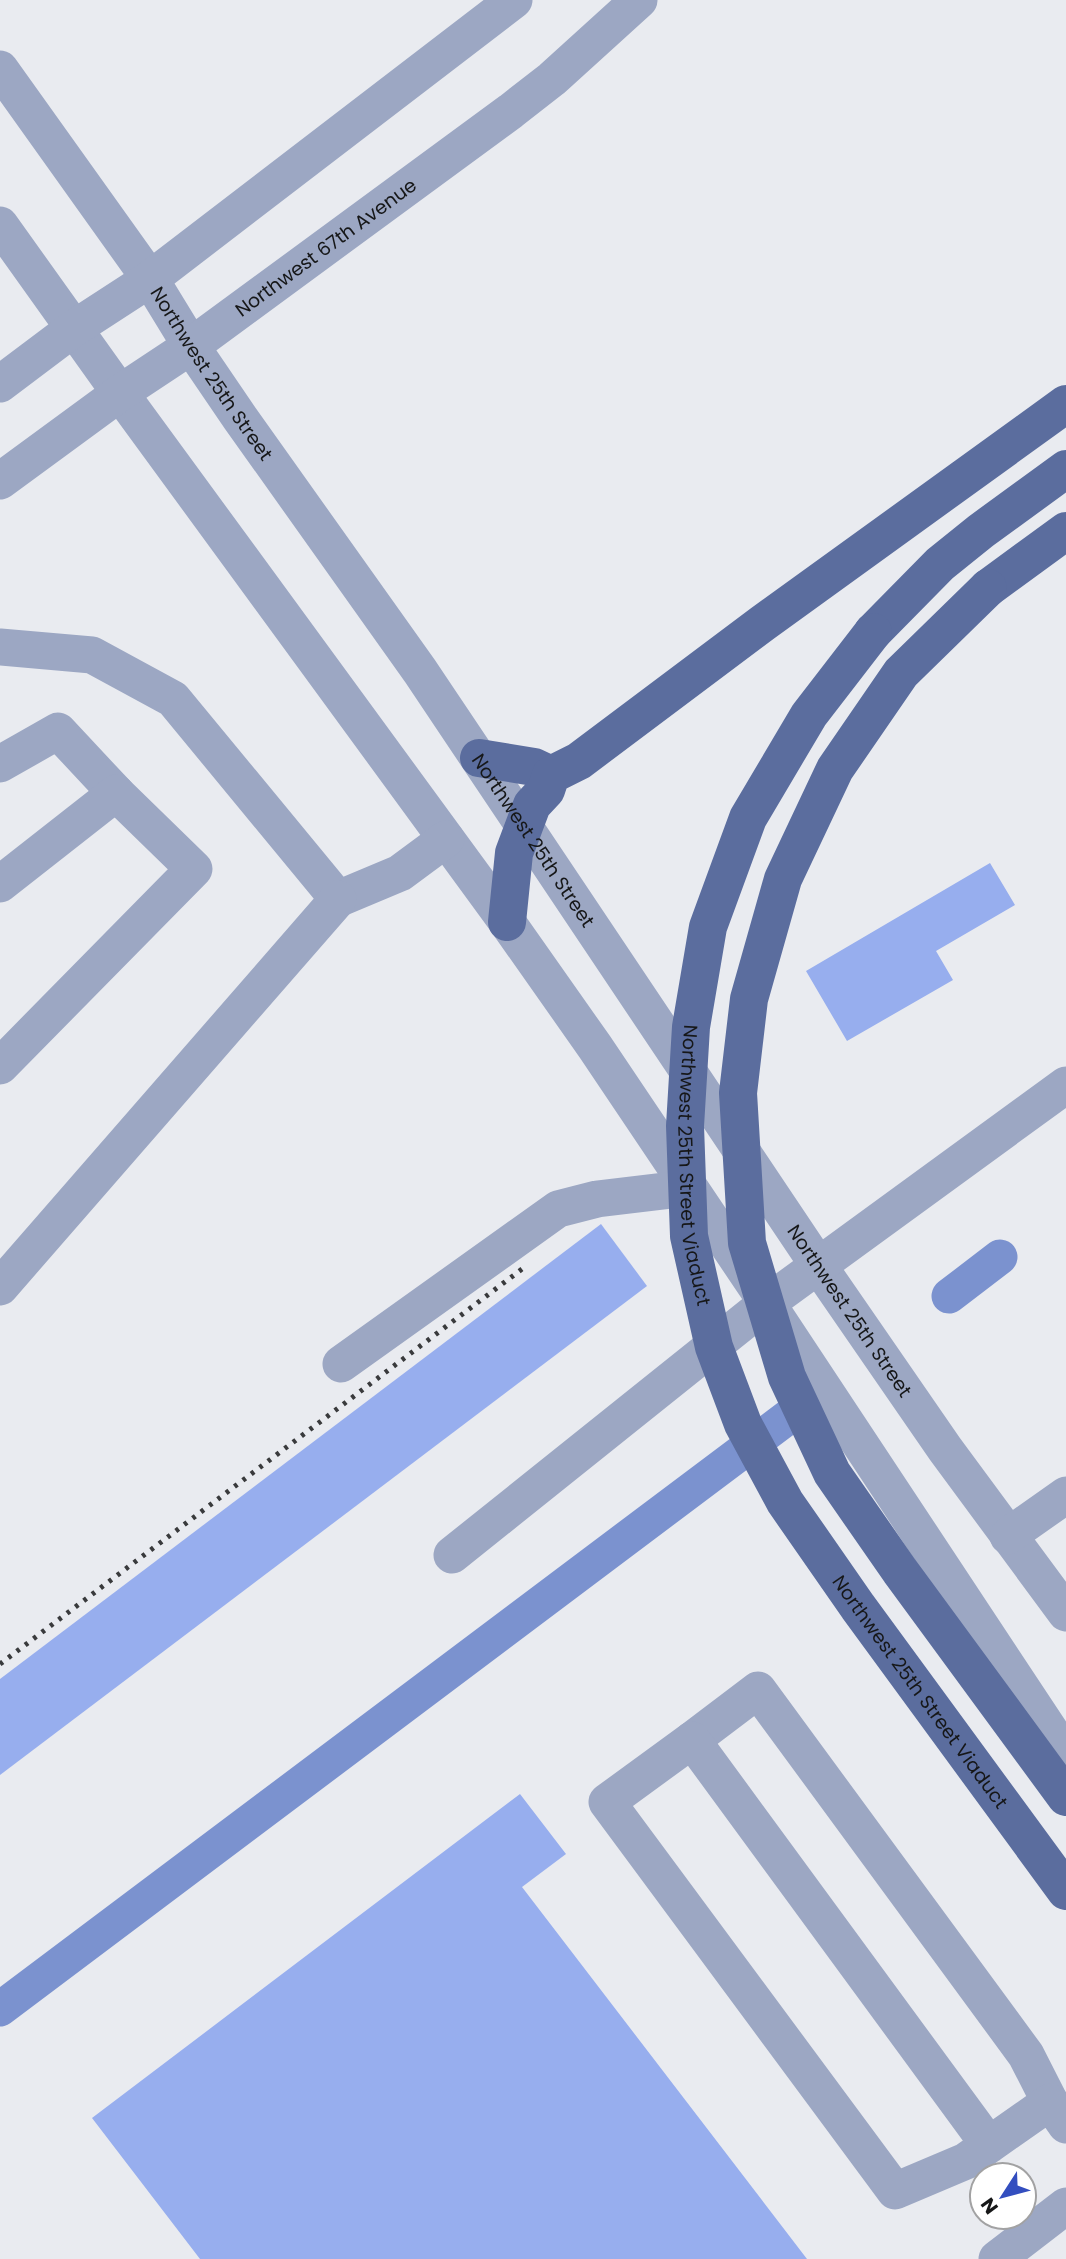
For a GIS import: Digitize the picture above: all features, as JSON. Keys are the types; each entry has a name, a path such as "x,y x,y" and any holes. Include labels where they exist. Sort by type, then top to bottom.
{"main road":[{"path":"507,922 514,853 532,805 546,790 551,775 579,761 763,623 1066,404"},
{"name":"Northwest 25th Street Viaduct","path":"1066,470 940,564 873,632 809,715 748,818 708,927 691,1027 684,1126 689,1236 715,1347 743,1424 785,1502 858,1607 1066,1892"},
{"path":"1066,531 988,589 901,673 835,769 782,879 749,999 738,1093 747,1243 787,1377 832,1473 900,1571 1066,1797"},
{"path":"479,758 534,767 551,775"}],"street":[{"path":"0,384 74,329 150,279 514,0"},
{"name":"Northwest 67th Avenue","path":"0,481 120,393 191,346 511,111 552,79 639,0"},
{"name":"Northwest 25th Street","path":"0,69 150,279 191,346 479,758 944,1449 1066,1613"},
{"path":"0,225 120,393 335,684 595,1047 1066,1755"},
{"path":"0,647 92,655 173,699 338,899"},
{"path":"0,764 58,731 116,793 194,869 0,1066"},
{"path":"0,884 116,793"},
{"path":"0,1287 338,899 400,873 446,839"},
{"path":"452,1555 767,1303 1066,1085"},
{"path":"341,1364 558,1209 607,1198 689,1188"},
{"path":"1008,1536 1066,1495"},
{"path":"758,1689 1026,2054 1058,2113 989,2145 966,2161 895,2191 607,1802 758,1689"},
{"path":"692,1740 989,2145"},
{"path":"997,2259 1066,2206"}],"building":[{"path":"990,863 1015,905 936,951 953,980 847,1041 806,971"},
{"path":"601,1224 647,1286 0,1775 0,1679"},
{"path":"520,1794 566,1854 522,1887 807,2259 200,2259 92,2118"}],"waterway":[{"path":"949,1296 1000,1257"},
{"path":"0,2009 800,1408"}],"railway":[{"path":"0,1664 526,1266"}]}
